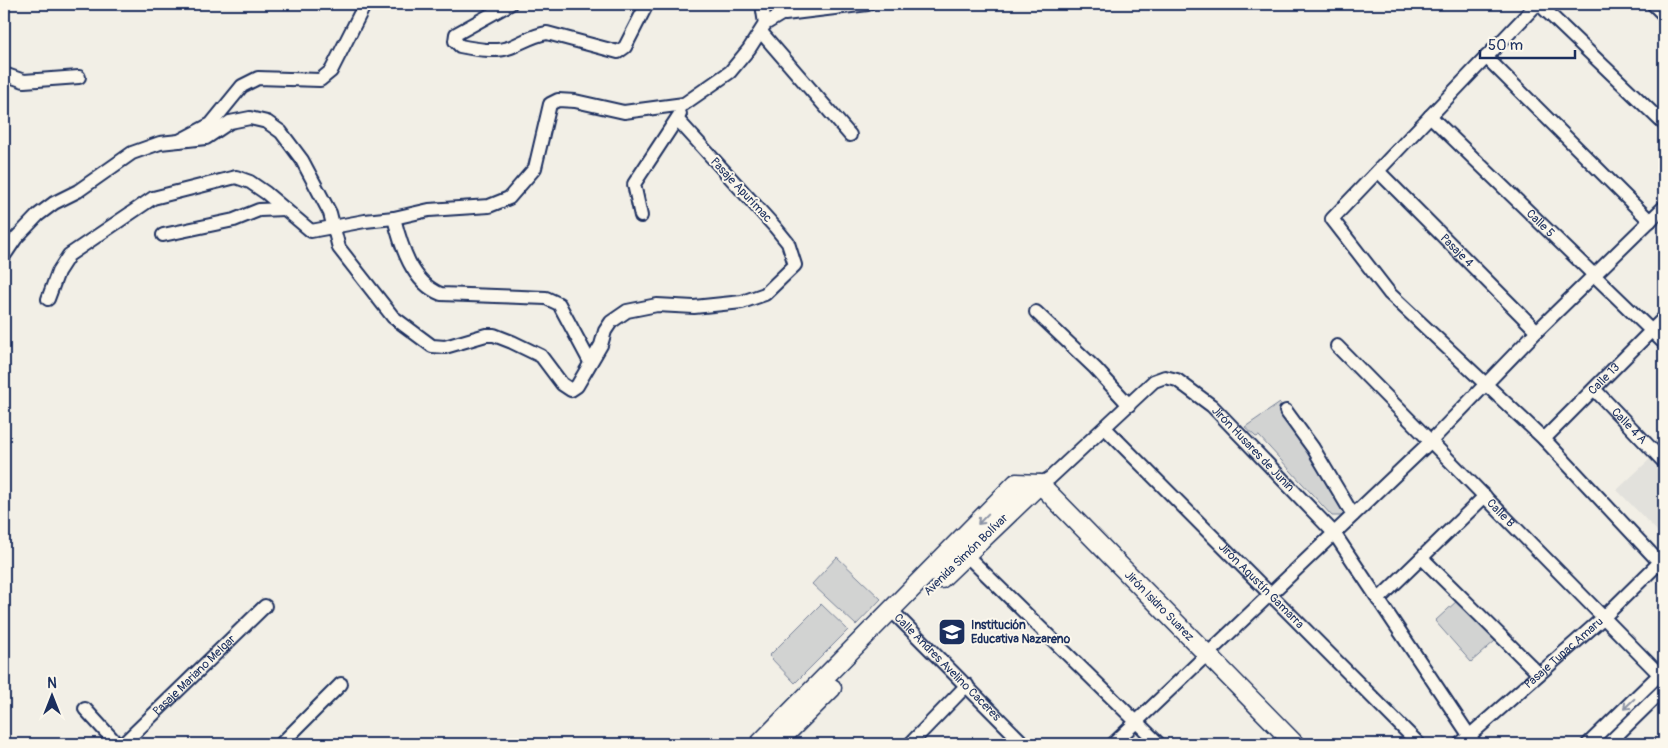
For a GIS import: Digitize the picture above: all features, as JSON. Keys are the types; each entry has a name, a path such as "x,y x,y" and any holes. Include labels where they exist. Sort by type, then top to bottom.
{"street":[{"path":"179,141 211,124 242,86 258,78 320,80 330,70 365,4"},
{"path":"510,4 456,34 455,41 460,46 499,49 509,48 542,34 618,52 625,47 647,4"},
{"path":"762,4 763,28 850,135"},
{"path":"48,299 58,272 70,255 153,198 236,177 250,182 311,231 365,221 394,218 429,210 489,206 508,198 535,168 550,104 558,100 624,112 684,104 730,72 763,28 777,15 798,4"},
{"path":"777,15 868,4"},
{"path":"1662,561 1544,439 1390,294 1332,219 1538,4 1664,124"},
{"path":"1486,58 1650,221"},
{"path":"4,74 24,81 79,77"},
{"path":"641,216 634,184 670,127 678,120 684,104"},
{"name":"Calle 5","path":"1430,116 1664,343"},
{"path":"4,256 16,238 38,214 54,203 78,191 132,153 160,143 206,138 230,122 250,118 267,122 281,132 302,160 330,213 339,248 393,317 432,346 445,348 486,335 494,335 540,356 562,384 571,390 577,386 590,362 559,304 546,298 441,294 429,290 421,281 400,243 394,218"},
{"name":"Pasaje Apurímac","path":"590,362 611,322 627,311 657,305 694,307 742,302 765,294 795,265 788,243 678,120"},
{"name":"Pasaje 4","path":"1378,171 1537,332"},
{"path":"1114,744 1431,441 1537,332 1664,207"},
{"path":"163,234 234,220 259,210 285,209"},
{"path":"1036,312 1095,368 1129,405"},
{"name":"Calle 13","path":"1544,439 1664,318"},
{"name":"Calle B","path":"1337,346 1604,618 1663,675"},
{"name":"Avenida Simón Bolívar","path":"769,742 961,550 1040,484 1050,478 1154,381 1165,378"},
{"name":"Jirón Husares de Junin","path":"1165,378 1177,380 1212,406 1334,534 1468,742"},
{"name":"Calle 4 A","path":"1594,389 1664,462"},
{"path":"1286,411 1327,469 1353,515"},
{"name":"Jirón Agustín Gamarra","path":"1105,428 1419,744"},
{"name":"Avenida Simón Bolívar","path":"961,550 1016,484 1040,484"},
{"name":"Jirón Isidro Suarez","path":"1040,484 1295,744"},
{"path":"1378,600 1485,496"},
{"path":"961,550 1159,744"},
{"path":"1422,558 1540,674"},
{"name":"Pasaje Tupac Amaru","path":"1468,742 1540,674 1604,618 1662,561"},
{"name":"Pasaje Mariano Melgar","path":"123,744 265,606"},
{"name":"Calle Andres Avelino Caceres","path":"896,615 1024,744"},
{"path":"1588,744 1663,675"},
{"path":"281,744 341,684"},
{"path":"910,744 967,685"},
{"path":"1608,744 1664,689"},
{"path":"85,709 118,744"}],"shaded area":[{"path":"1280,403 1345,502 1345,513 1341,516 1332,516 1259,436 1256,437 1245,427"},
{"path":"1650,459 1664,474 1664,529 1660,534 1617,490"},
{"path":"837,557 881,599 856,625 812,584"},
{"path":"1458,600 1495,641 1471,662 1435,621"},
{"path":"821,604 848,630 795,683 769,656"}],"place":[{"name":"Institución Educativa Nazareno","path":"952,632"}]}
